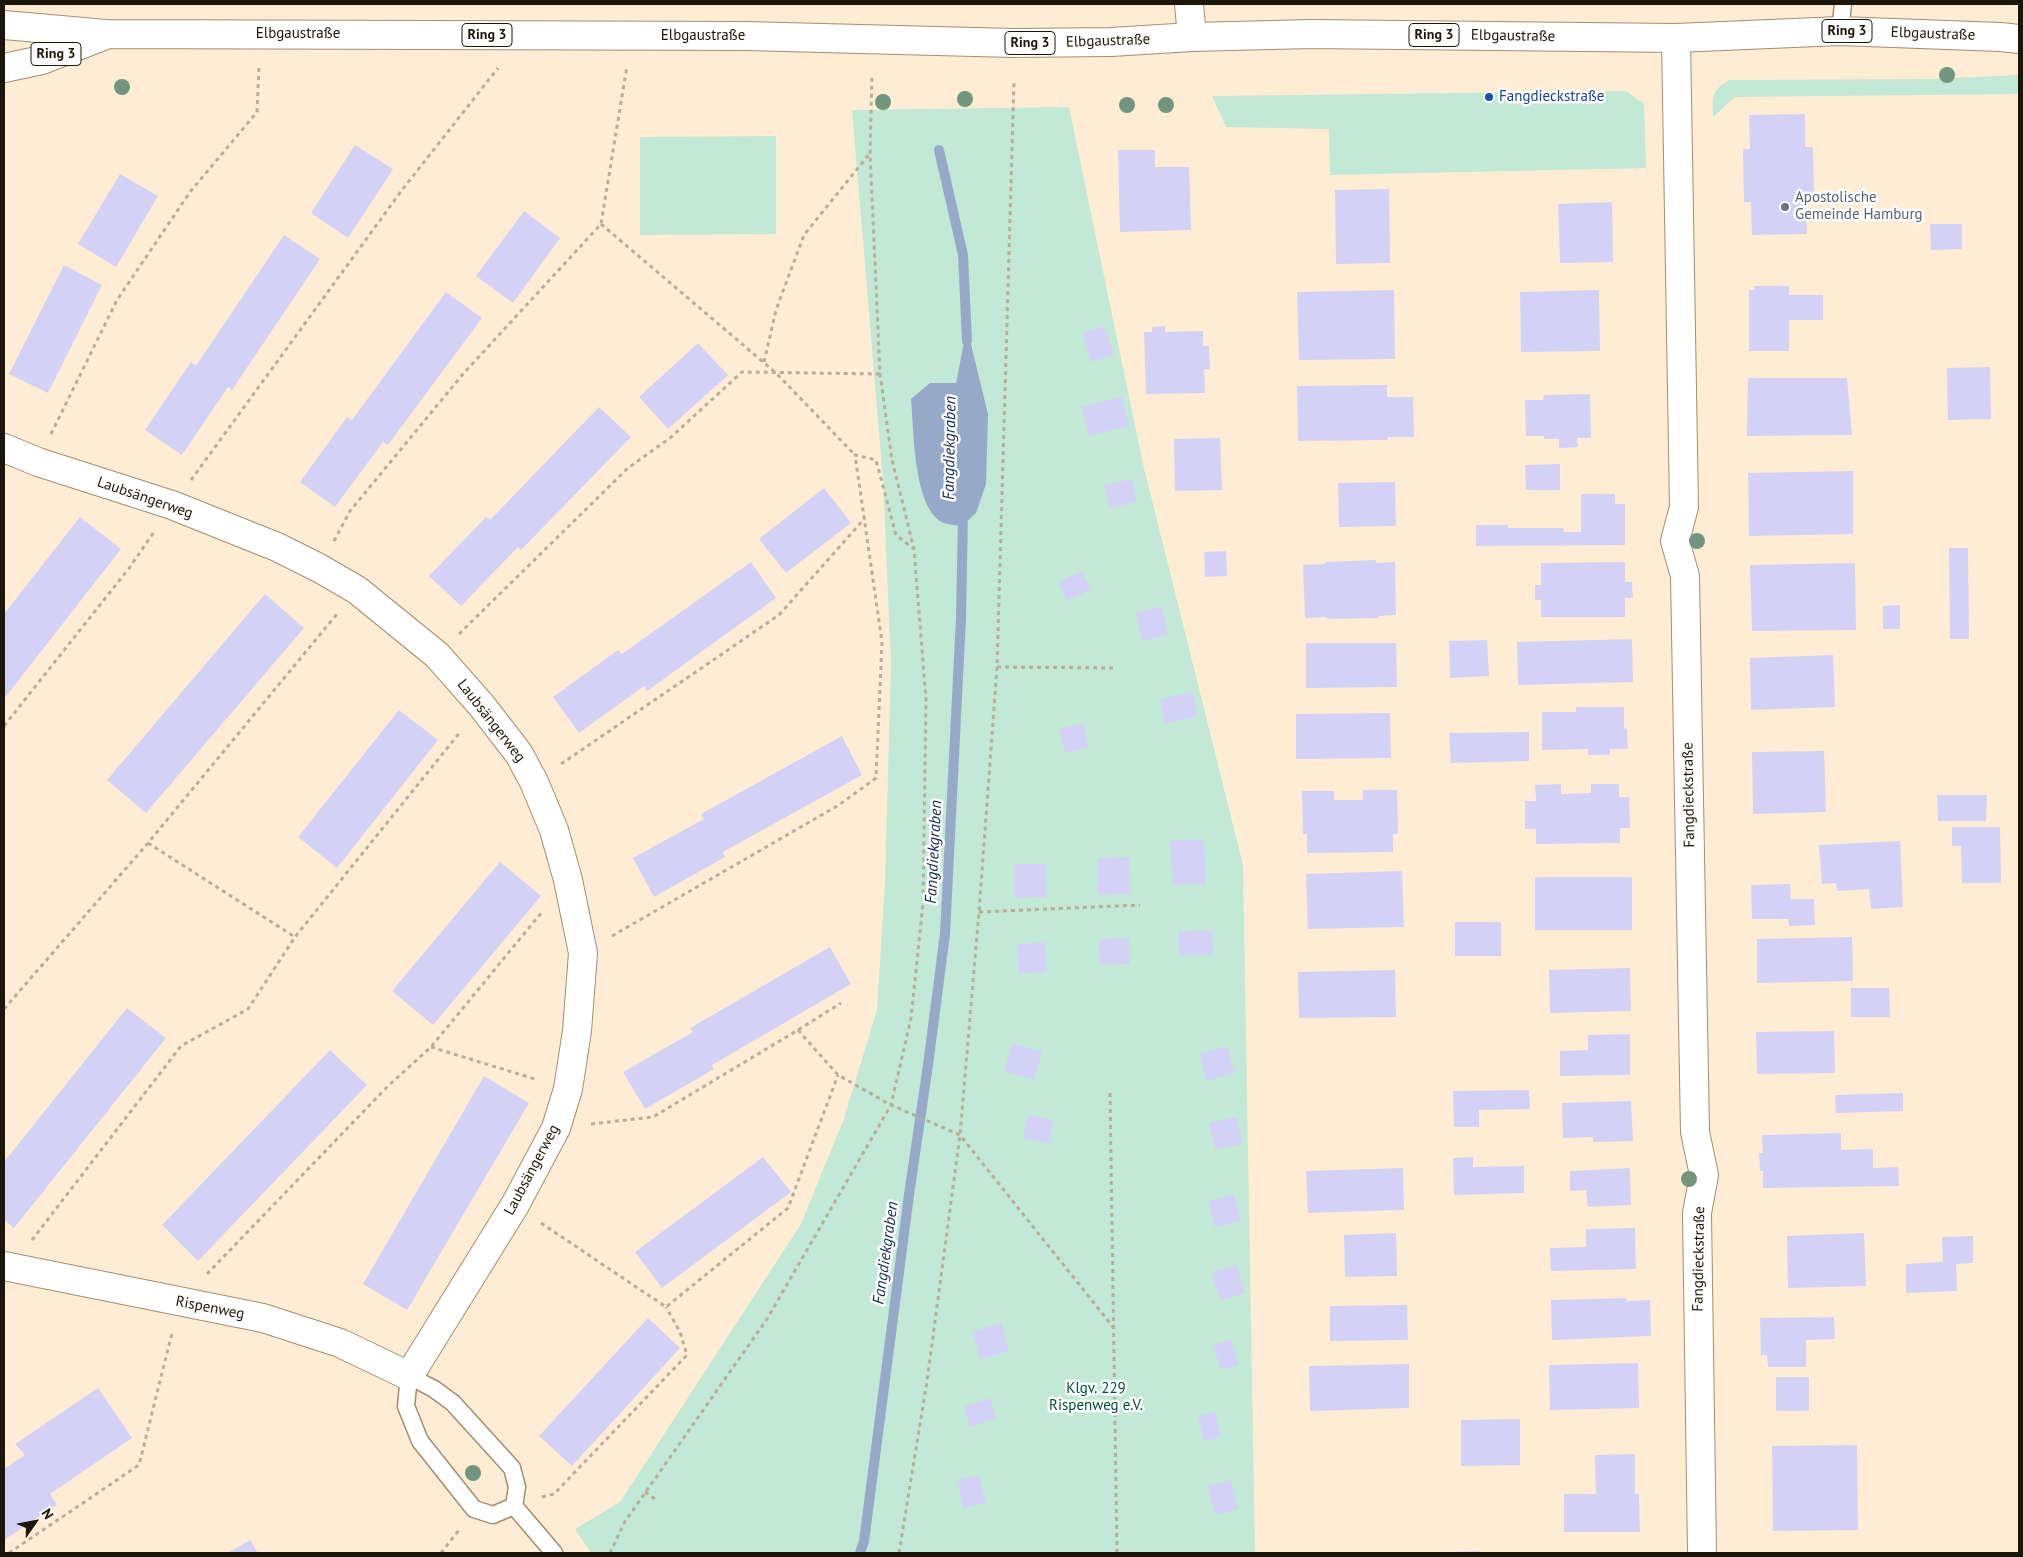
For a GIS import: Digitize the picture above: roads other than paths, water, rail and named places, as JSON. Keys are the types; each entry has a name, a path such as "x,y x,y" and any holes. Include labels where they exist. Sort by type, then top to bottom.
{"street":[{"path":"1189,4 1192,36"},
{"name":"Elbgaustraße","path":"4,25 106,34 746,36 1013,43 1111,42 1192,36 1311,34 1676,38 1840,31 2019,39"},
{"name":"Elbgaustraße","path":"4,68 42,60 106,34"},
{"name":"Fangdieckstraße","path":"1676,38 1684,507 1675,541 1685,576 1695,1132 1704,1175 1697,1213 1702,1553"},
{"name":"Laubsängerweg","path":"4,448 38,462 172,505 276,548 319,568 357,590 437,655 482,706 519,754 534,782 554,830 568,880 583,953 577,1031 568,1089 556,1128 515,1205 409,1376"},
{"name":"Rispenweg","path":"7,1267 263,1318 340,1343 409,1376"}],"lane":[{"path":"1840,31 1844,4"},
{"path":"409,1376 406,1406 420,1441 474,1509 493,1515 514,1506 554,1553"},
{"name":"Rispenweg","path":"409,1376 434,1388 453,1403 512,1468 518,1487 514,1506"}],"water":[{"path":"967,327 988,414 986,484 976,513 962,526 940,521 931,512 925,499 916,464 911,399 930,383 956,383"}],"waterway":[{"name":"Fangdiekgraben","path":"939,150 963,255 967,341"},
{"name":"Fangdiekgraben","path":"860,1553 864,1541 945,934 961,618 963,513"}],"place":[{"name":"Fangdieckstraße","path":"1489,97"},
{"name":"Apostolische Gemeinde Hamburg","path":"1785,207"}],"park label":[{"name":"Klgv. 229 Rispenweg e.V.","path":"1096,1398"}]}
